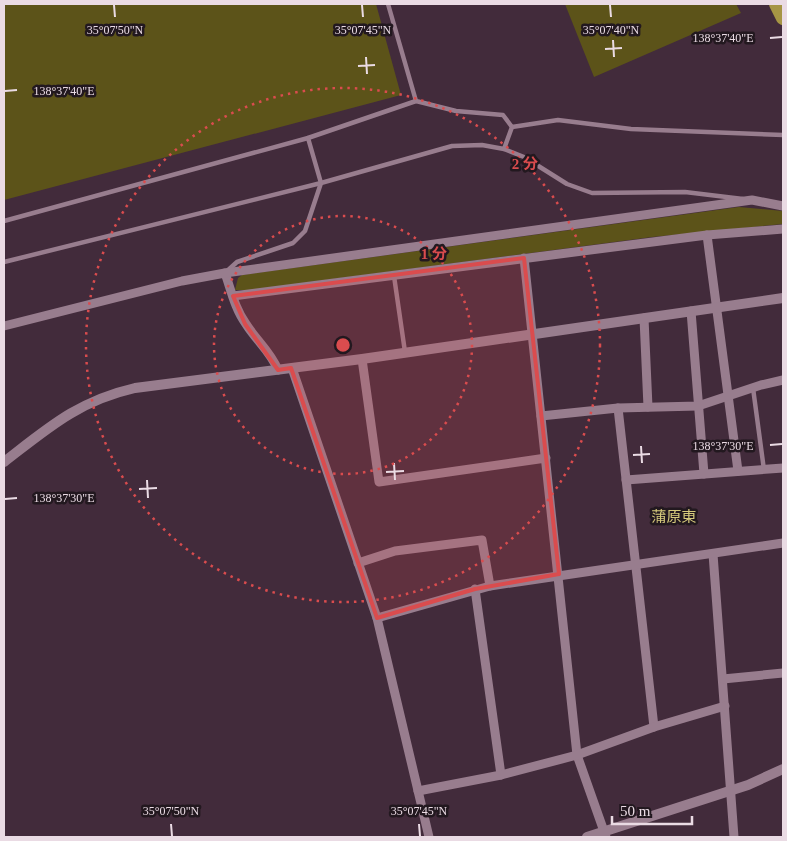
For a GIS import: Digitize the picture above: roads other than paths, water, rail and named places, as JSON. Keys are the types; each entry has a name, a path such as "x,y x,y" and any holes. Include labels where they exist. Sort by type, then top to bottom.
{"highway":[{"path":"776,4 783,18"}],"street":[{"path":"4,326 182,281 225,273 752,200 783,206"},
{"path":"233,296 707,235 783,229"},
{"path":"707,235 738,471"},
{"path":"524,258 577,755 605,834"},
{"path":"225,273 245,324 272,357 278,370"},
{"path":"4,462 67,414 112,393 135,388 362,359 783,298"},
{"path":"691,311 704,474"},
{"path":"644,318 648,407"},
{"path":"362,359 379,482 546,458"},
{"path":"292,368 377,618 429,837"},
{"path":"541,416 618,408 698,406 753,387 783,380"},
{"path":"618,408 654,727"},
{"path":"626,480 783,468"},
{"path":"358,563 396,551 482,540 490,586"},
{"path":"377,618 490,586 559,574 635,565 783,543"},
{"path":"713,554 734,837"},
{"path":"475,589 501,775"},
{"path":"723,679 783,673"},
{"path":"418,791 501,775 577,755 654,727 725,706"},
{"path":"587,837 605,834 748,785 783,769"}],"lane":[{"path":"388,4 416,101"},
{"path":"4,221 308,138 416,101 456,111 503,115 512,127"},
{"path":"512,127 558,120 631,129 783,135"},
{"path":"504,149 512,127"},
{"path":"225,273 238,262 293,243 305,231 322,183 308,138"},
{"path":"4,262 322,183 452,146 482,145 504,149 524,157 567,184 592,193 685,192 716,194 752,200"},
{"path":"394,276 405,352"},
{"path":"753,387 764,470"}],"district":[{"name":"蒲原東","path":"674,517"}]}
